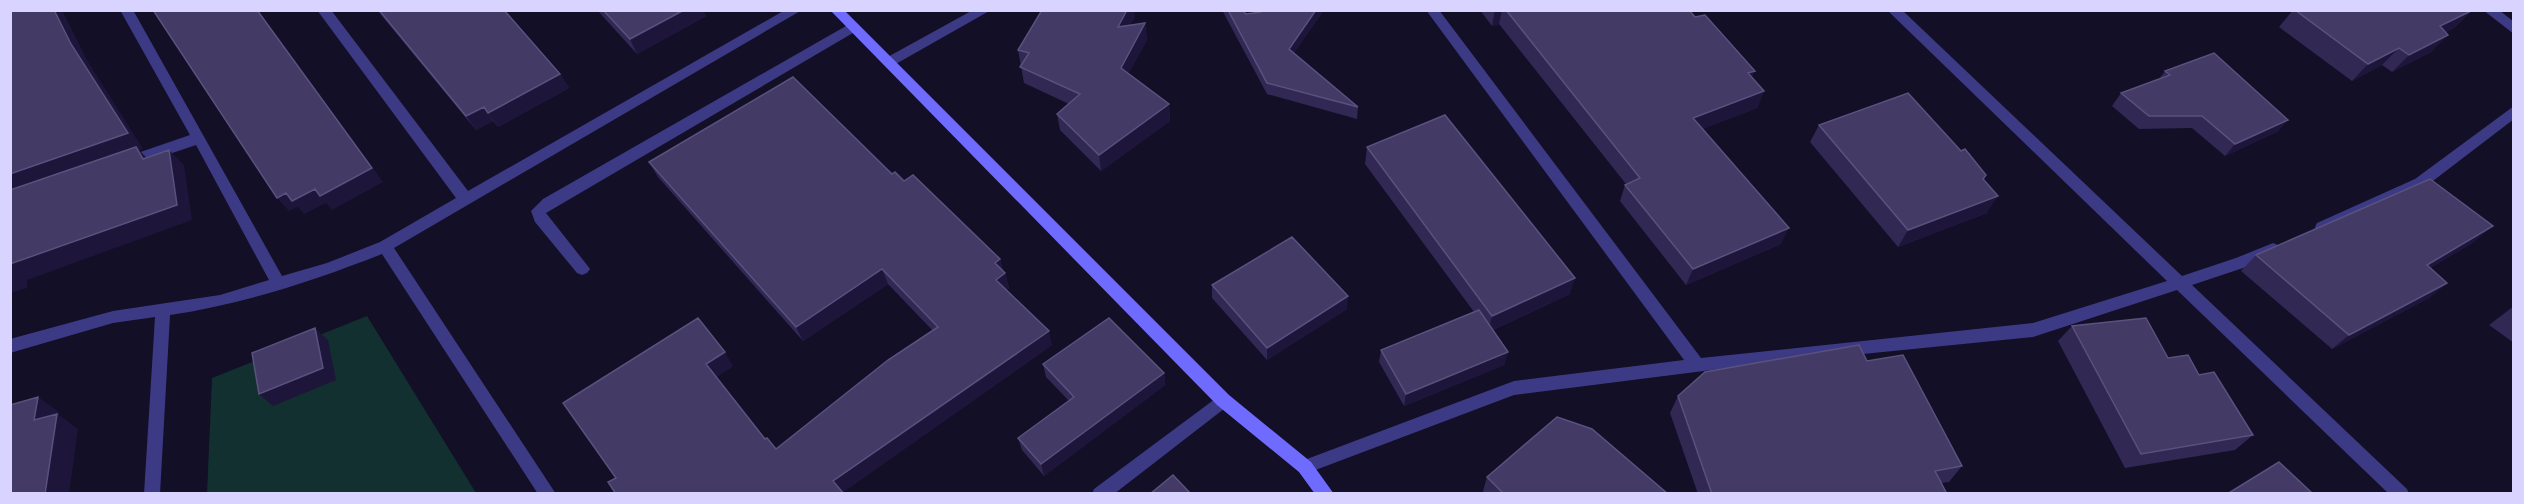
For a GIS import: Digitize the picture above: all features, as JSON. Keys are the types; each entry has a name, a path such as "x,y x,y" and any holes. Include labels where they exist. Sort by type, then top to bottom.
{"main road":[{"path":"836,10 1223,400 1305,467 1326,494"}],"street":[{"path":"126,10 279,284"},
{"path":"323,10 466,200"},
{"path":"10,346 113,317 220,301 330,268 386,246 796,10"},
{"path":"889,62 985,10"},
{"path":"1432,10 1698,365"},
{"path":"1893,10 2401,494"},
{"path":"2489,10 2514,29"},
{"path":"582,269 540,218 538,211 548,203 853,27"},
{"path":"2304,235 2420,183 2514,111"},
{"path":"110,169 199,138"},
{"path":"1305,467 1514,388 1698,365 2033,330 2241,263 2283,244"},
{"path":"386,246 548,494"},
{"path":"152,494 163,308"},
{"path":"1100,494 1223,400"}],"green space":[{"path":"367,316 476,493 207,494 212,378"}],"building":[{"path":"10,10 54,10 71,44 128,133 10,174"},
{"path":"153,10 257,10 372,168 320,196 315,189 292,201 286,193 277,198"},
{"path":"379,10 504,10 560,74 488,113 484,107 466,116"},
{"path":"603,10 684,10 630,39"},
{"path":"1042,10 1127,10 1118,27 1145,23 1121,68 1169,104 1099,155 1057,114 1080,94 1020,67 1029,53 1018,50"},
{"path":"1228,10 1242,10 1246,14 1261,12 1261,10 1316,10 1289,49 1358,107 1267,83"},
{"path":"1506,10 1689,10 1695,17 1705,15 1755,71 1748,73 1764,91 1693,118 1789,228 1693,269 1625,185 1640,178"},
{"path":"2295,10 2471,11 2440,26 2448,35 2409,55 2399,48 2368,64"},
{"path":"2214,53 2288,120 2235,144 2202,116 2149,116 2121,93 2170,75 2165,71"},
{"path":"793,77 892,174 895,172 904,181 913,175 1000,259 995,263 1005,273 996,280 1049,331 833,481 844,494 616,494 608,482 616,478 563,403 698,318 725,352 706,364 765,439 767,438 776,449 888,360 938,327 882,269 796,327 649,162"},
{"path":"1908,93 1961,151 1965,149 1986,175 1983,179 1998,196 1908,230 1819,125"},
{"path":"1445,115 1575,278 1492,316 1367,147"},
{"path":"136,147 143,159 169,150 177,205 10,264 10,190"},
{"path":"2430,179 2493,226 2427,265 2447,283 2349,335 2256,255"},
{"path":"1292,237 1348,296 1267,348 1212,285"},
{"path":"1479,310 1508,352 1406,394 1381,350"},
{"path":"1109,318 1164,373 1041,464 1018,438 1074,397 1043,364"},
{"path":"2146,318 2168,358 2188,355 2199,375 2214,372 2253,435 2141,454 2072,326"},
{"path":"315,328 323,368 259,394 252,353"},
{"path":"1859,345 1867,361 1903,355 1962,466 1935,471 1947,494 1712,494 1678,396 1705,372"},
{"path":"38,397 34,420 57,414 45,494 10,494 10,405"},
{"path":"1557,417 1592,429 1668,494 1504,494 1487,477"},
{"path":"2279,462 2313,494 2227,494"},
{"path":"1173,475 1191,494 1150,494"}]}
